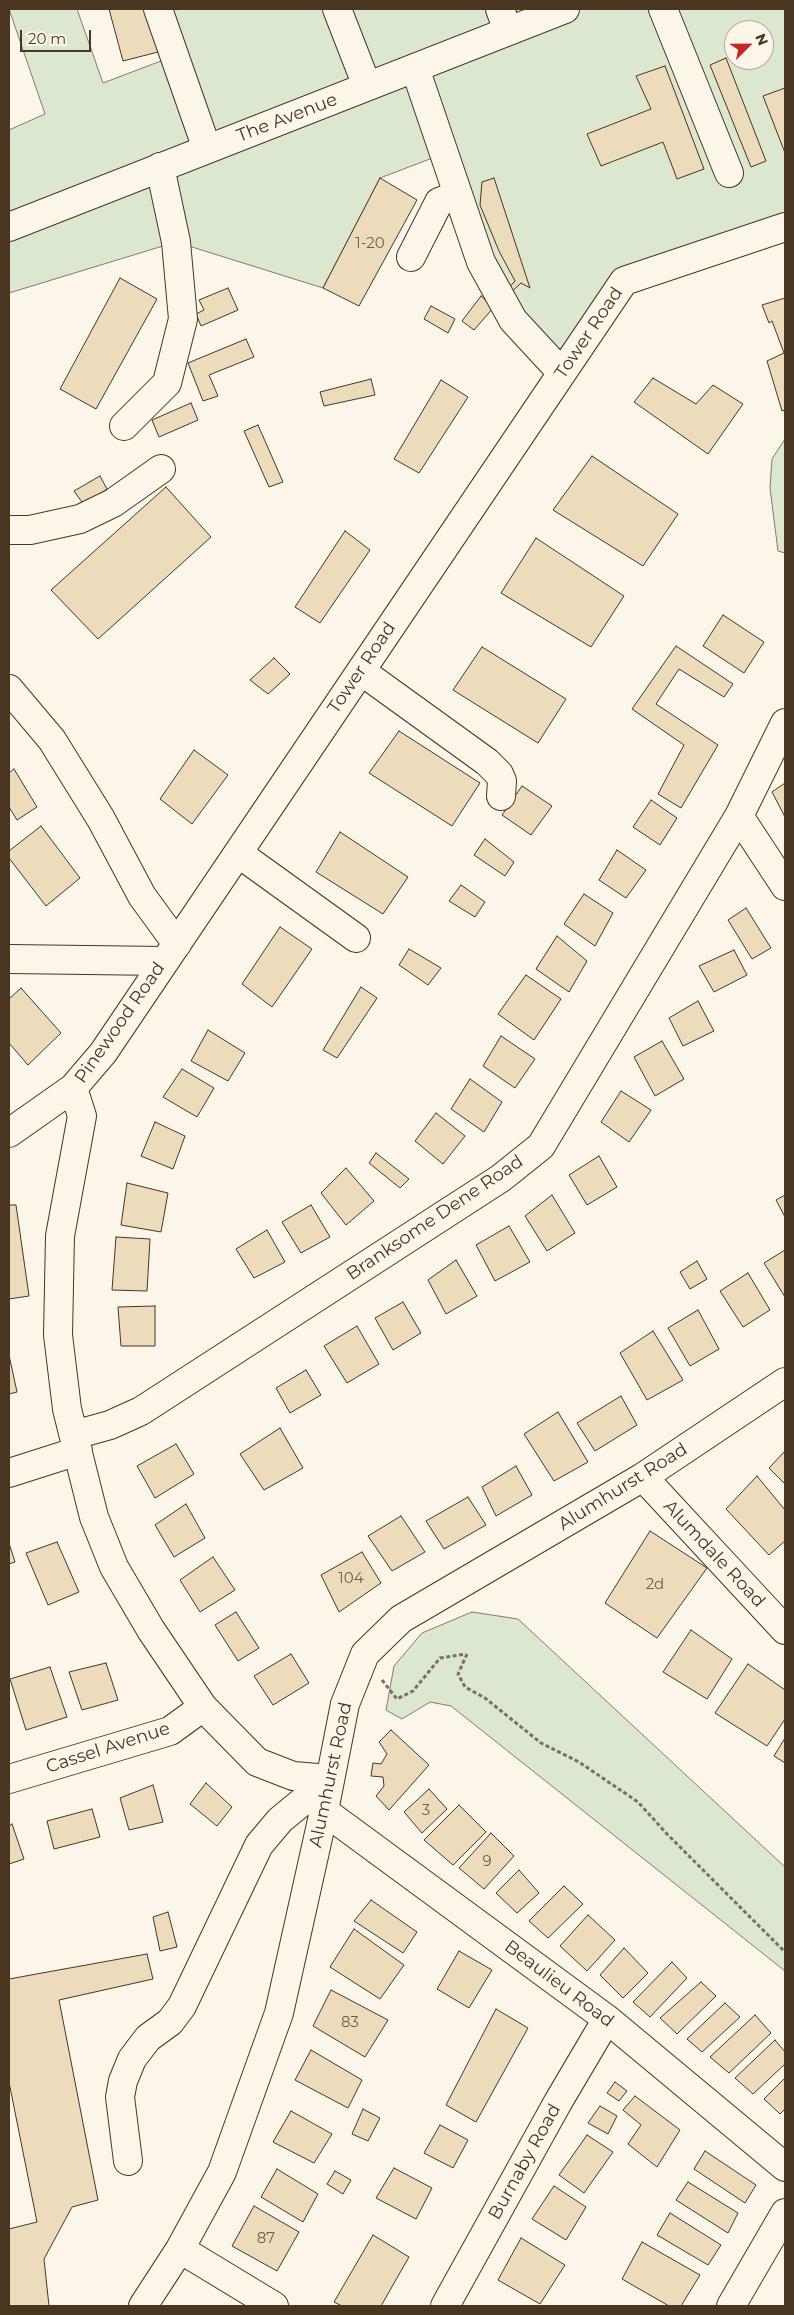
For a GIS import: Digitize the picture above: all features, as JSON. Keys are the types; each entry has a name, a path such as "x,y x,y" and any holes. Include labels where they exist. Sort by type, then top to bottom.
{"street":[{"path":"158,9 207,149"},
{"path":"336,9 367,86"},
{"name":"The Avenue","path":"9,227 415,68 504,20 565,9"},
{"path":"663,9 730,174"},
{"path":"415,68 481,262 513,320 562,373"},
{"path":"124,426 167,384 183,319 176,242 160,168"},
{"path":"411,257 439,202 457,195"},
{"name":"Tower Road","path":"170,952 624,281 785,227"},
{"path":"9,530 30,530 80,519 113,503 161,469"},
{"path":"361,671 487,762 499,774 502,781 501,796"},
{"path":"9,689 52,740 101,819 170,952 9,959"},
{"name":"Branksome Dene Road","path":"76,1443 141,1410 501,1178 540,1146 739,816 785,723"},
{"path":"739,816 785,886"},
{"path":"238,853 356,938"},
{"name":"Pinewood Road","path":"9,1132 73,1088 103,1053 170,952"},
{"path":"73,1088 82,1116 60,1236 58,1334 67,1409 94,1517 114,1567 151,1630 203,1707 257,1762 292,1776 330,1779"},
{"name":"Alumhurst Road","path":"143,2306 180,2249 222,2172 279,2013 324,1811 345,1704 365,1654 401,1618 643,1477 785,1382"},
{"path":"9,1473 76,1443"},
{"name":"Alumdale Road","path":"643,1477 785,1630"},
{"name":"Cassel Avenue","path":"9,1779 170,1731 203,1707"},
{"path":"128,2160 120,2097 123,2081 132,2059 148,2038 170,2022 182,2006 259,1845 280,1820 330,1779"},
{"name":"Beaulieu Road","path":"324,1811 607,2018 785,2167"},
{"name":"Burnaby Road","path":"445,2306 558,2102 607,2018"},
{"path":"731,2306 785,2213"},
{"path":"180,2249 274,2306"}],"path":[{"path":"365,1654 397,1699 413,1691 440,1658 467,1654 458,1674 465,1687 485,1698 541,1743 579,1762 638,1802 667,1834 785,1952"}],"green space":[{"path":"9,9 77,9 103,83 174,56 158,9 785,9 785,227 624,281 562,373 513,320 443,154 380,178 323,288 176,242 9,293 9,130 45,114"},
{"path":"785,439 785,553 778,551 770,488 772,459"},
{"path":"472,1612 518,1619 785,1867 785,1971 451,1706 430,1702 402,1719 386,1710 394,1666 422,1633"}],"building":[{"path":"109,9 146,9 158,52 123,61"},
{"path":"724,59 724,70 731,70 766,161 751,167 710,65"},
{"path":"665,66 704,169 677,179 663,142 601,166 587,134 651,109 636,76"},
{"path":"785,88 785,153 763,96"},
{"path":"380,178 417,200 359,306 323,288"},
{"path":"494,178 530,288 521,283 508,295 505,292 515,281 499,251 480,205 482,182"},
{"path":"120,278 157,299 96,409 60,389"},
{"path":"228,288 238,310 201,326 196,314 204,310 199,300"},
{"path":"481,296 494,307 474,330 462,321"},
{"path":"785,298 785,410 782,411 767,361 784,353 772,321 769,323 762,305"},
{"path":"431,306 455,319 448,333 424,319"},
{"path":"246,339 254,357 209,375 218,396 203,401 188,363"},
{"path":"653,378 696,404 713,385 743,404 708,454 634,402"},
{"path":"371,379 375,395 324,406 320,392"},
{"path":"441,380 468,397 419,473 394,459"},
{"path":"191,403 198,420 159,437 152,420"},
{"path":"258,425 283,482 269,487 244,431"},
{"path":"592,456 678,514 643,566 553,510"},
{"path":"100,476 107,489 84,505 74,491"},
{"path":"166,487 211,537 98,639 51,590"},
{"path":"345,531 370,550 320,623 295,607"},
{"path":"536,538 624,596 591,647 501,593"},
{"path":"723,615 764,642 744,673 703,646"},
{"path":"676,646 733,684 724,697 679,669 656,704 718,745 681,808 658,794 684,745 632,709"},
{"path":"482,647 566,699 538,743 453,690"},
{"path":"274,658 290,674 268,694 250,680"},
{"path":"399,731 480,783 452,826 369,773"},
{"path":"194,750 228,775 192,824 160,799"},
{"path":"14,769 37,807 17,820 9,807 9,773"},
{"path":"785,783 785,817 772,792"},
{"path":"522,786 552,806 531,835 502,815"},
{"path":"651,800 677,818 660,845 633,827"},
{"path":"41,826 80,878 46,906 9,858 9,851"},
{"path":"340,832 408,877 383,914 316,872"},
{"path":"485,839 514,862 505,876 474,855"},
{"path":"617,850 646,870 626,898 599,880"},
{"path":"461,885 485,902 475,917 449,901"},
{"path":"584,894 613,913 595,946 564,924"},
{"path":"746,908 771,948 752,959 728,920"},
{"path":"280,927 312,949 272,1007 242,984"},
{"path":"557,936 587,961 569,992 536,969"},
{"path":"409,949 441,968 428,985 399,965"},
{"path":"734,950 747,975 714,992 699,966"},
{"path":"526,975 561,999 534,1040 498,1014"},
{"path":"361,987 377,998 337,1058 323,1050"},
{"path":"21,988 61,1033 28,1065 9,1043 9,999"},
{"path":"698,1001 714,1031 683,1046 669,1018"},
{"path":"208,1030 245,1053 228,1081 191,1061"},
{"path":"501,1036 535,1059 515,1088 483,1066"},
{"path":"662,1041 684,1079 655,1096 634,1057"},
{"path":"182,1069 214,1088 197,1117 163,1097"},
{"path":"470,1079 502,1102 484,1132 451,1109"},
{"path":"621,1091 651,1110 629,1142 601,1122"},
{"path":"436,1113 465,1136 443,1164 415,1141"},
{"path":"155,1122 185,1136 173,1169 141,1156"},
{"path":"376,1153 409,1179 400,1188 369,1163"},
{"path":"599,1156 617,1187 587,1205 569,1175"},
{"path":"346,1168 374,1201 346,1225 321,1193"},
{"path":"127,1183 168,1193 161,1232 121,1225"},
{"path":"552,1195 575,1233 547,1251 525,1216"},
{"path":"785,1195 785,1217 776,1200"},
{"path":"9,1205 16,1205 29,1296 9,1299"},
{"path":"311,1205 330,1237 301,1253 282,1222"},
{"path":"509,1226 530,1262 495,1281 476,1245"},
{"path":"267,1230 285,1262 254,1278 236,1249"},
{"path":"116,1237 150,1239 147,1291 112,1290"},
{"path":"785,1250 785,1297 764,1263"},
{"path":"456,1260 477,1296 446,1314 428,1280"},
{"path":"697,1261 707,1279 690,1289 680,1272"},
{"path":"748,1273 770,1310 743,1327 720,1291"},
{"path":"403,1302 421,1333 393,1350 375,1318"},
{"path":"155,1306 155,1346 121,1346 118,1307"},
{"path":"698,1310 719,1349 690,1366 668,1328"},
{"path":"357,1326 379,1364 347,1383 324,1346"},
{"path":"653,1331 683,1380 647,1400 620,1353"},
{"path":"9,1355 17,1392 9,1394"},
{"path":"306,1370 321,1395 290,1413 276,1388"},
{"path":"621,1396 637,1425 595,1451 577,1423"},
{"path":"558,1412 588,1462 554,1481 524,1434"},
{"path":"280,1428 303,1468 264,1490 240,1454"},
{"path":"176,1444 194,1474 155,1498 137,1466"},
{"path":"785,1451 785,1484 769,1468"},
{"path":"516,1466 532,1495 496,1516 482,1487"},
{"path":"757,1476 785,1510 785,1541 769,1555 726,1509"},
{"path":"468,1497 486,1525 444,1549 426,1521"},
{"path":"186,1504 205,1538 174,1557 155,1525"},
{"path":"401,1516 425,1552 392,1571 368,1536"},
{"path":"650,1531 707,1568 657,1638 605,1603"},
{"path":"57,1542 79,1592 48,1605 26,1553"},
{"path":"9,1543 15,1562 9,1564"},
{"path":"362,1552 381,1583 339,1612 321,1575"},
{"path":"213,1557 235,1590 200,1612 180,1580"},
{"path":"236,1612 259,1648 238,1661 215,1625"},
{"path":"691,1630 732,1659 707,1699 663,1672"},
{"path":"291,1654 309,1683 273,1705 254,1676"},
{"path":"106,1663 118,1700 82,1710 69,1672"},
{"path":"748,1664 785,1690 785,1719 767,1746 715,1713"},
{"path":"50,1667 67,1717 26,1730 10,1679"},
{"path":"391,1730 429,1765 389,1810 376,1796 384,1786 383,1777 371,1776 373,1763 381,1764 387,1754 379,1742"},
{"path":"785,1738 785,1763 774,1756"},
{"path":"206,1783 232,1807 217,1826 190,1804"},
{"path":"153,1785 163,1822 129,1830 120,1798"},
{"path":"429,1789 447,1809 422,1833 404,1812"},
{"path":"459,1805 486,1832 453,1865 424,1840"},
{"path":"92,1809 100,1837 54,1849 47,1821"},
{"path":"12,1824 24,1859 9,1864 9,1826"},
{"path":"491,1833 514,1856 484,1889 459,1868"},
{"path":"519,1870 539,1893 517,1913 496,1893"},
{"path":"564,1886 583,1904 548,1938 529,1921"},
{"path":"371,1900 417,1932 403,1953 354,1921"},
{"path":"168,1912 177,1947 160,1951 153,1917"},
{"path":"588,1915 615,1940 587,1971 560,1946"},
{"path":"354,1929 404,1965 380,1999 330,1967"},
{"path":"624,1948 648,1973 623,1998 600,1975"},
{"path":"459,1951 492,1970 469,2008 437,1989"},
{"path":"147,1954 153,1979 59,2000 98,2200 72,2207 44,2259 49,2306 9,2306 9,2229 37,2222 9,2082 9,1979"},
{"path":"672,1962 687,1978 650,2017 633,2002"},
{"path":"701,1982 716,1996 677,2034 660,2018"},
{"path":"331,1990 388,2020 365,2057 313,2026"},
{"path":"725,2003 740,2017 702,2052 687,2039"},
{"path":"496,2009 528,2028 476,2122 446,2105"},
{"path":"755,2015 771,2033 729,2073 710,2057"},
{"path":"775,2040 785,2052 785,2064 753,2094 735,2078"},
{"path":"311,2050 362,2080 348,2108 295,2080"},
{"path":"785,2078 785,2109 780,2114 764,2099"},
{"path":"615,2082 627,2091 619,2101 607,2093"},
{"path":"635,2096 680,2130 657,2167 628,2144 641,2125 623,2110"},
{"path":"600,2106 617,2116 608,2134 588,2123"},
{"path":"363,2109 380,2118 368,2141 352,2134"},
{"path":"291,2111 332,2134 314,2163 273,2142"},
{"path":"440,2125 468,2140 453,2168 424,2153"},
{"path":"587,2135 613,2152 584,2193 559,2175"},
{"path":"705,2151 756,2185 745,2203 694,2169"},
{"path":"394,2168 432,2188 416,2219 376,2198"},
{"path":"277,2169 318,2194 303,2222 261,2197"},
{"path":"335,2171 351,2180 343,2194 327,2184"},
{"path":"688,2182 738,2213 728,2233 676,2200"},
{"path":"554,2186 586,2207 566,2240 532,2219"},
{"path":"254,2206 299,2232 277,2271 232,2246"},
{"path":"670,2213 721,2245 708,2265 657,2235"},
{"path":"373,2235 409,2257 381,2306 342,2306 334,2302"},
{"path":"521,2238 565,2265 540,2304 498,2280"},
{"path":"642,2242 700,2275 681,2306 669,2306 622,2279"}]}
